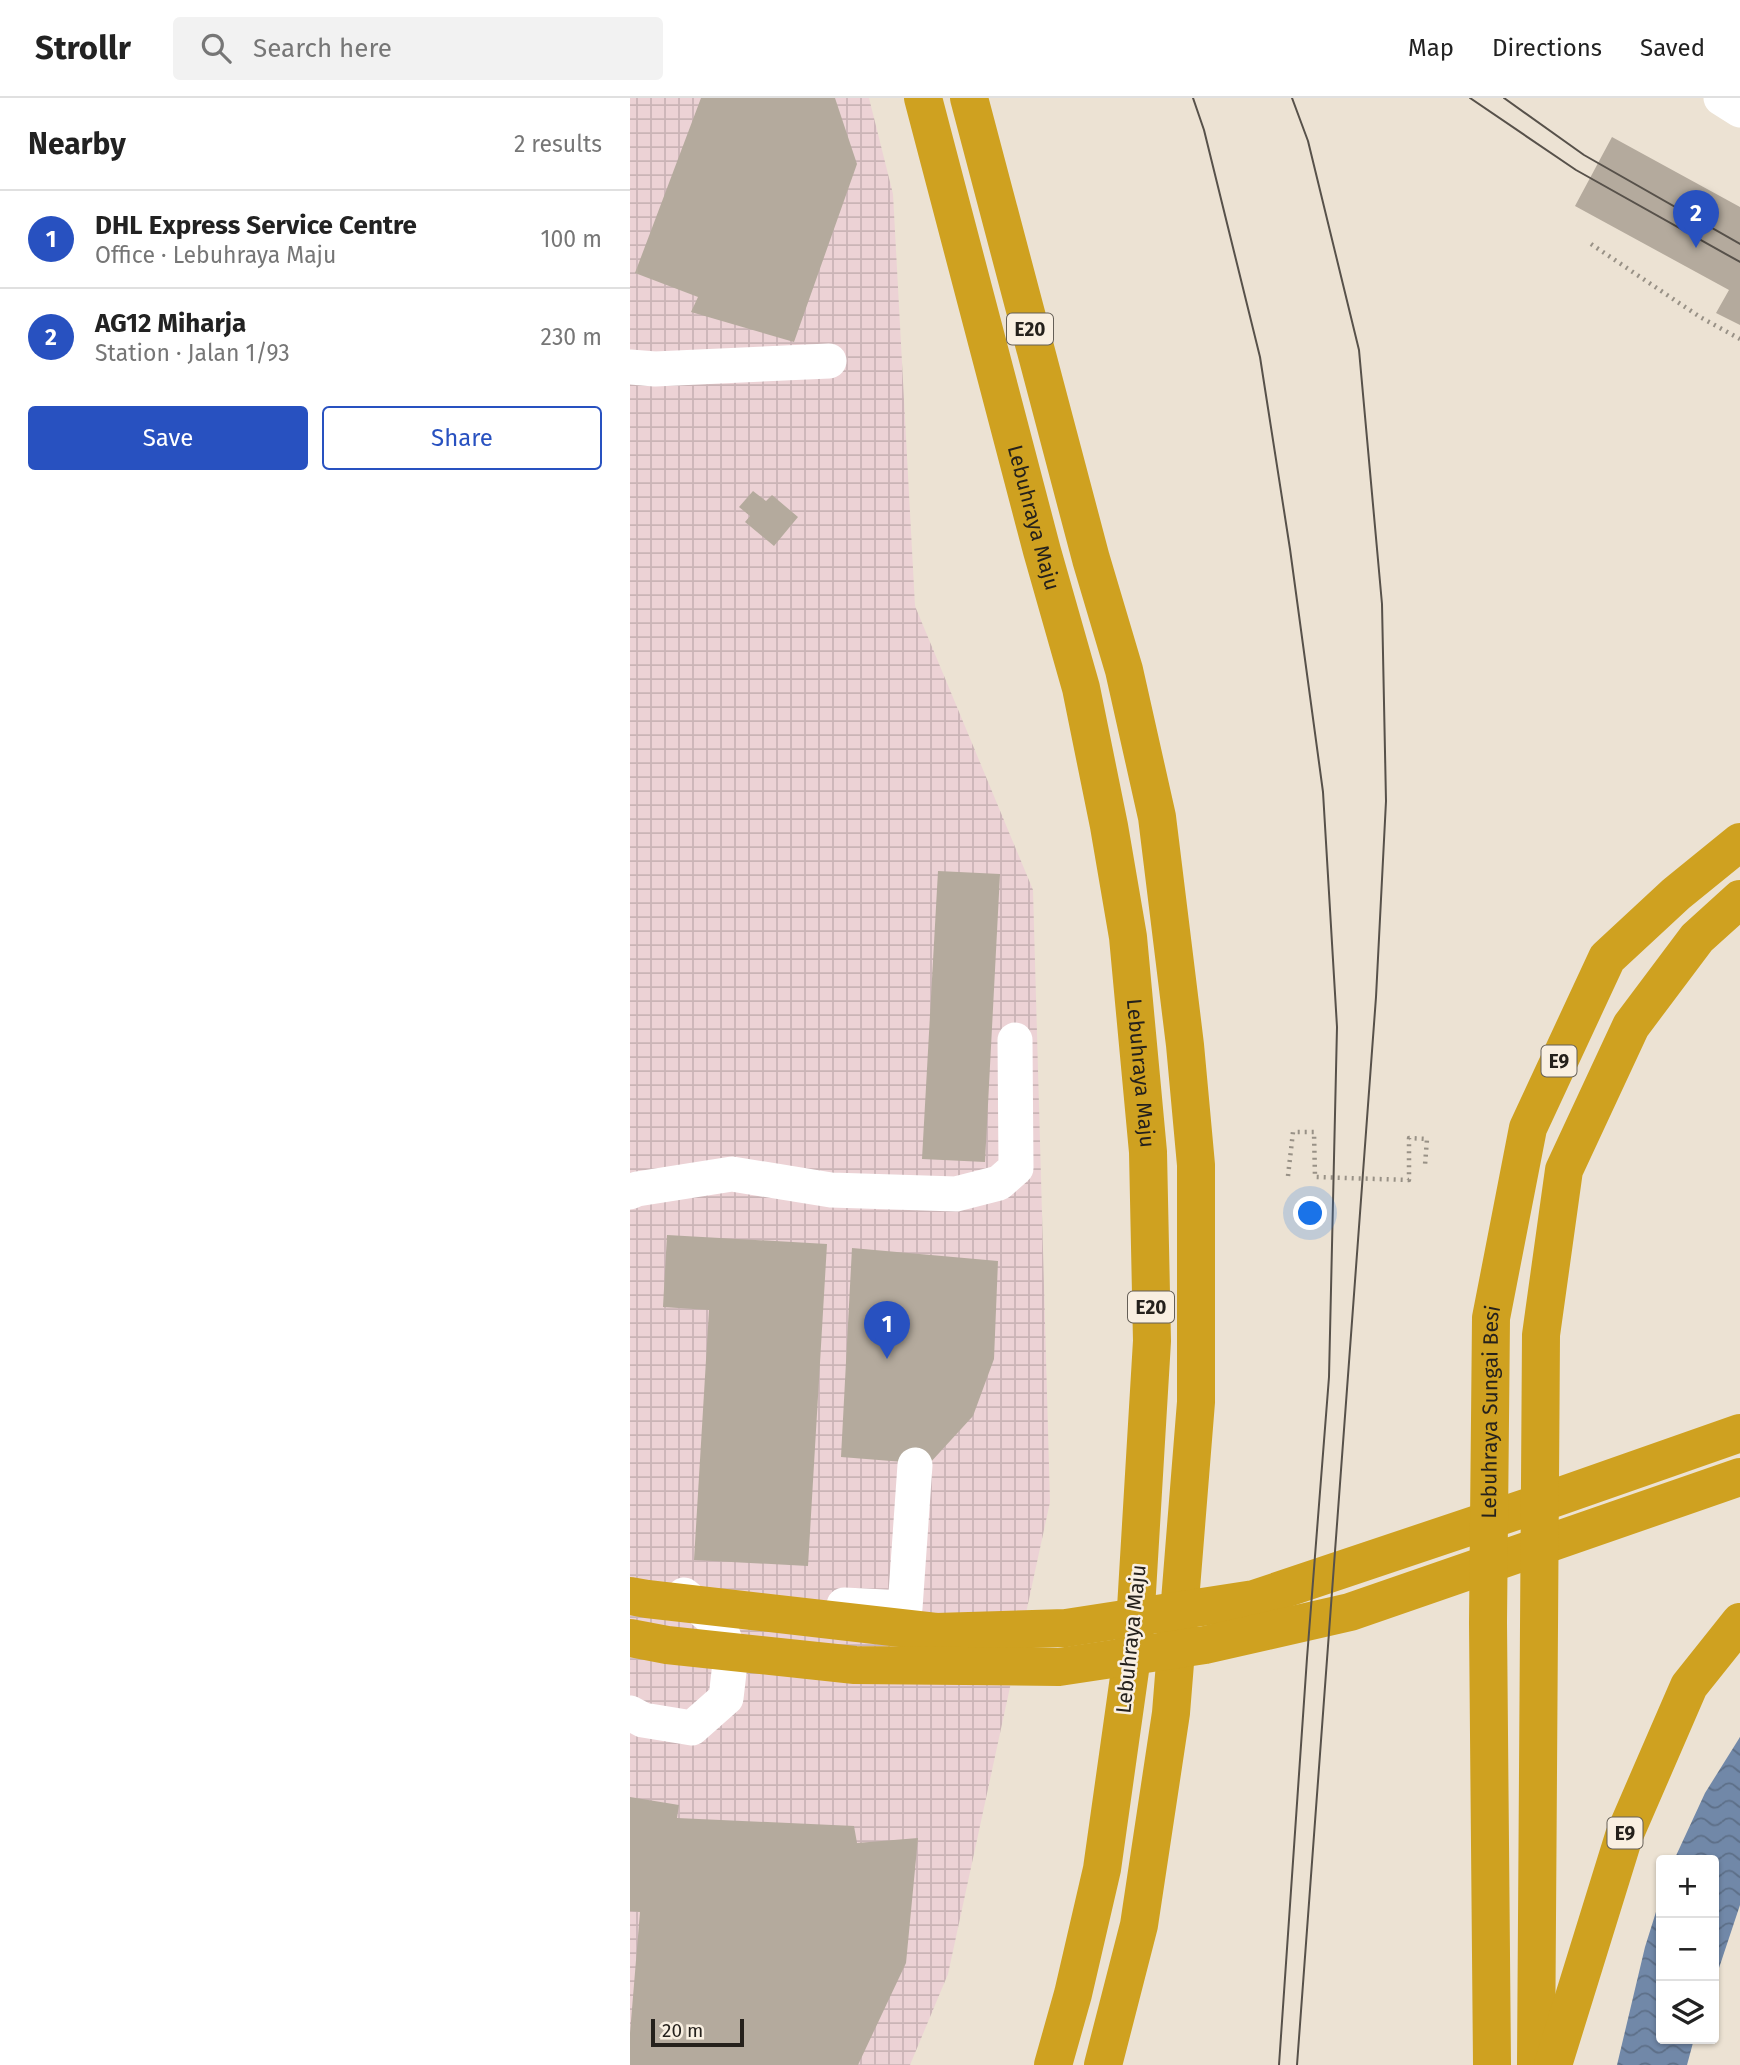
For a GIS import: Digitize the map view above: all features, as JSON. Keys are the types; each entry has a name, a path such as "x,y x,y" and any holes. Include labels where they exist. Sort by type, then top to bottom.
{"highway":[{"name":"Lebuhraya Maju","path":"923,98 1042,551 1081,688 1128,937 1148,1152 1152,1341 1132,1655 1102,1869 1073,1994 1053,2065"},
{"name":"E20","path":"970,98 1091,559 1124,670 1157,817 1185,1045 1196,1165 1196,1402 1171,1713 1139,1925 1103,2065"},
{"name":"Lebuhraya Sungai Besi","path":"1492,2065 1488,1623 1491,1318 1528,1128 1607,958 1676,894 1740,842"},
{"path":"1536,2065 1541,1335 1564,1170 1631,1026 1697,938 1740,900"},
{"path":"630,1595 936,1632 1066,1628 1254,1599 1740,1433"},
{"path":"630,1638 667,1645 855,1665 1059,1667 1205,1645 1350,1612 1740,1477"},
{"name":"E9","path":"1553,2065 1624,1836 1689,1686 1740,1622"}],"street":[{"path":"1721,98 1740,110"},
{"path":"630,367 655,369 828,360"},
{"path":"630,1192 732,1174 831,1190 914,1193 956,1194 999,1183 1016,1168 1014,1040"},
{"path":"630,1582 687,1596 905,1608 915,1465"},
{"path":"630,1713 643,1720 692,1728 726,1698 731,1655 718,1623 687,1596"}],"path":[{"path":"1591,244 1700,317 1740,339"},
{"path":"1288,1176 1293,1132 1314,1132 1315,1177 1409,1180 1409,1138 1427,1139 1425,1165"}],"shaded area":[{"path":"630,98 869,98 893,194 915,606 1033,890 1050,1502 948,1974 910,2065 630,2065"}],"water":[{"path":"1740,1737 1740,1905 1719,1968 1719,1855 1676,1855 1705,1793"},
{"path":"1656,1912 1656,2044 1693,2044 1687,2065 1617,2065"}],"building":[{"path":"701,98 835,98 857,164 794,342 691,312 698,297 635,273"},
{"path":"1612,137 1740,207 1740,325 1716,313 1729,290 1575,206"},
{"path":"753,491 766,501 772,495 798,517 774,546 745,522 750,516 739,507"},
{"path":"938,871 1000,874 985,1162 922,1159"},
{"path":"667,1235 827,1244 808,1566 694,1560 709,1310 663,1307"},
{"path":"852,1248 998,1261 994,1359 973,1416 929,1464 841,1457"},
{"path":"630,1797 679,1805 677,1818 854,1826 857,1843 918,1838 906,1963 858,2065 630,2065 640,1912 630,1911"}],"tram line":[{"path":"1193,98 1204,130 1260,357 1290,549 1323,792 1337,1027 1329,1377 1279,2065"},
{"path":"1292,98 1308,141 1359,350 1382,604 1386,801 1376,997 1297,2065"},
{"path":"1470,98 1576,170 1740,262"},
{"path":"1504,98 1584,155 1740,244"}],"place":[{"name":"AG12 Miharja","path":"1696,248"},
{"name":"DHL Express Service Centre","path":"887,1359"}]}
